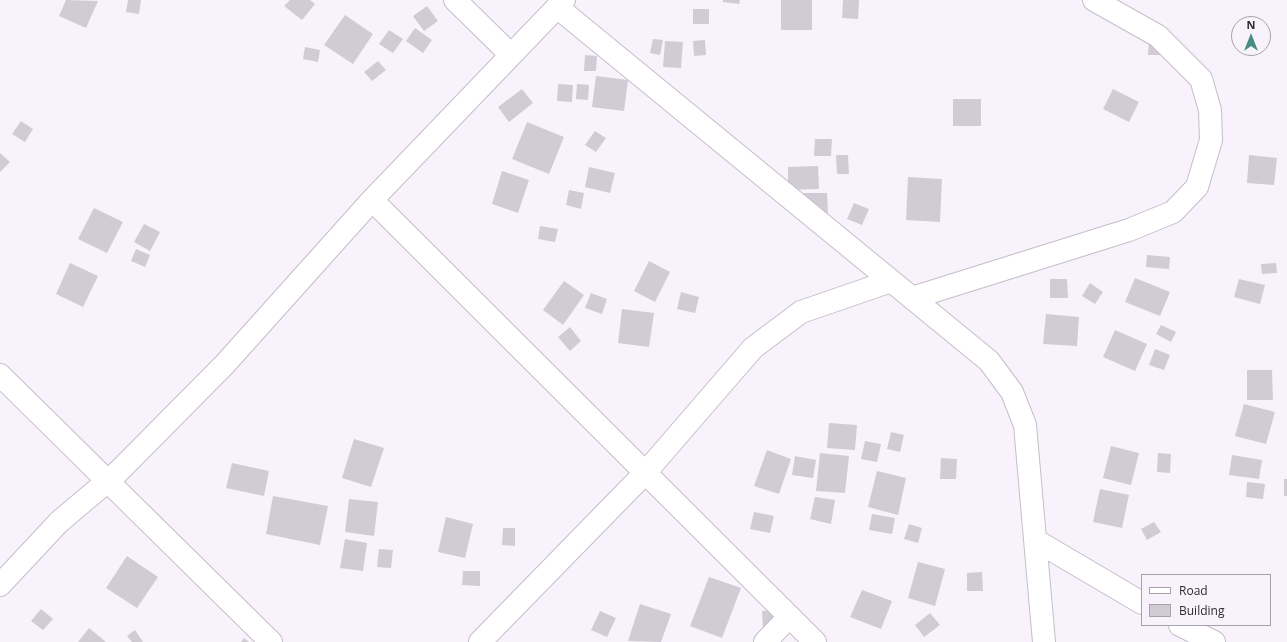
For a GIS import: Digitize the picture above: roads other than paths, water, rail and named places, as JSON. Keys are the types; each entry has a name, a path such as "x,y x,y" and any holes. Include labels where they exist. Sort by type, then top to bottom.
{"street":[{"path":"455,0 511,55"},
{"path":"912,298 1129,230 1173,212 1197,187 1211,140 1210,110 1201,79 1158,36 1094,0"},
{"path":"0,585 59,522 107,482 225,364 372,200 560,4 989,361 1012,392 1025,425 1044,642"},
{"path":"372,200 815,642"},
{"path":"480,642 645,474 753,348 801,312 891,281"},
{"path":"0,375 271,642"},
{"path":"1035,540 1141,602"},
{"path":"765,642 790,617"},
{"path":"1182,626 1214,642"}]}
